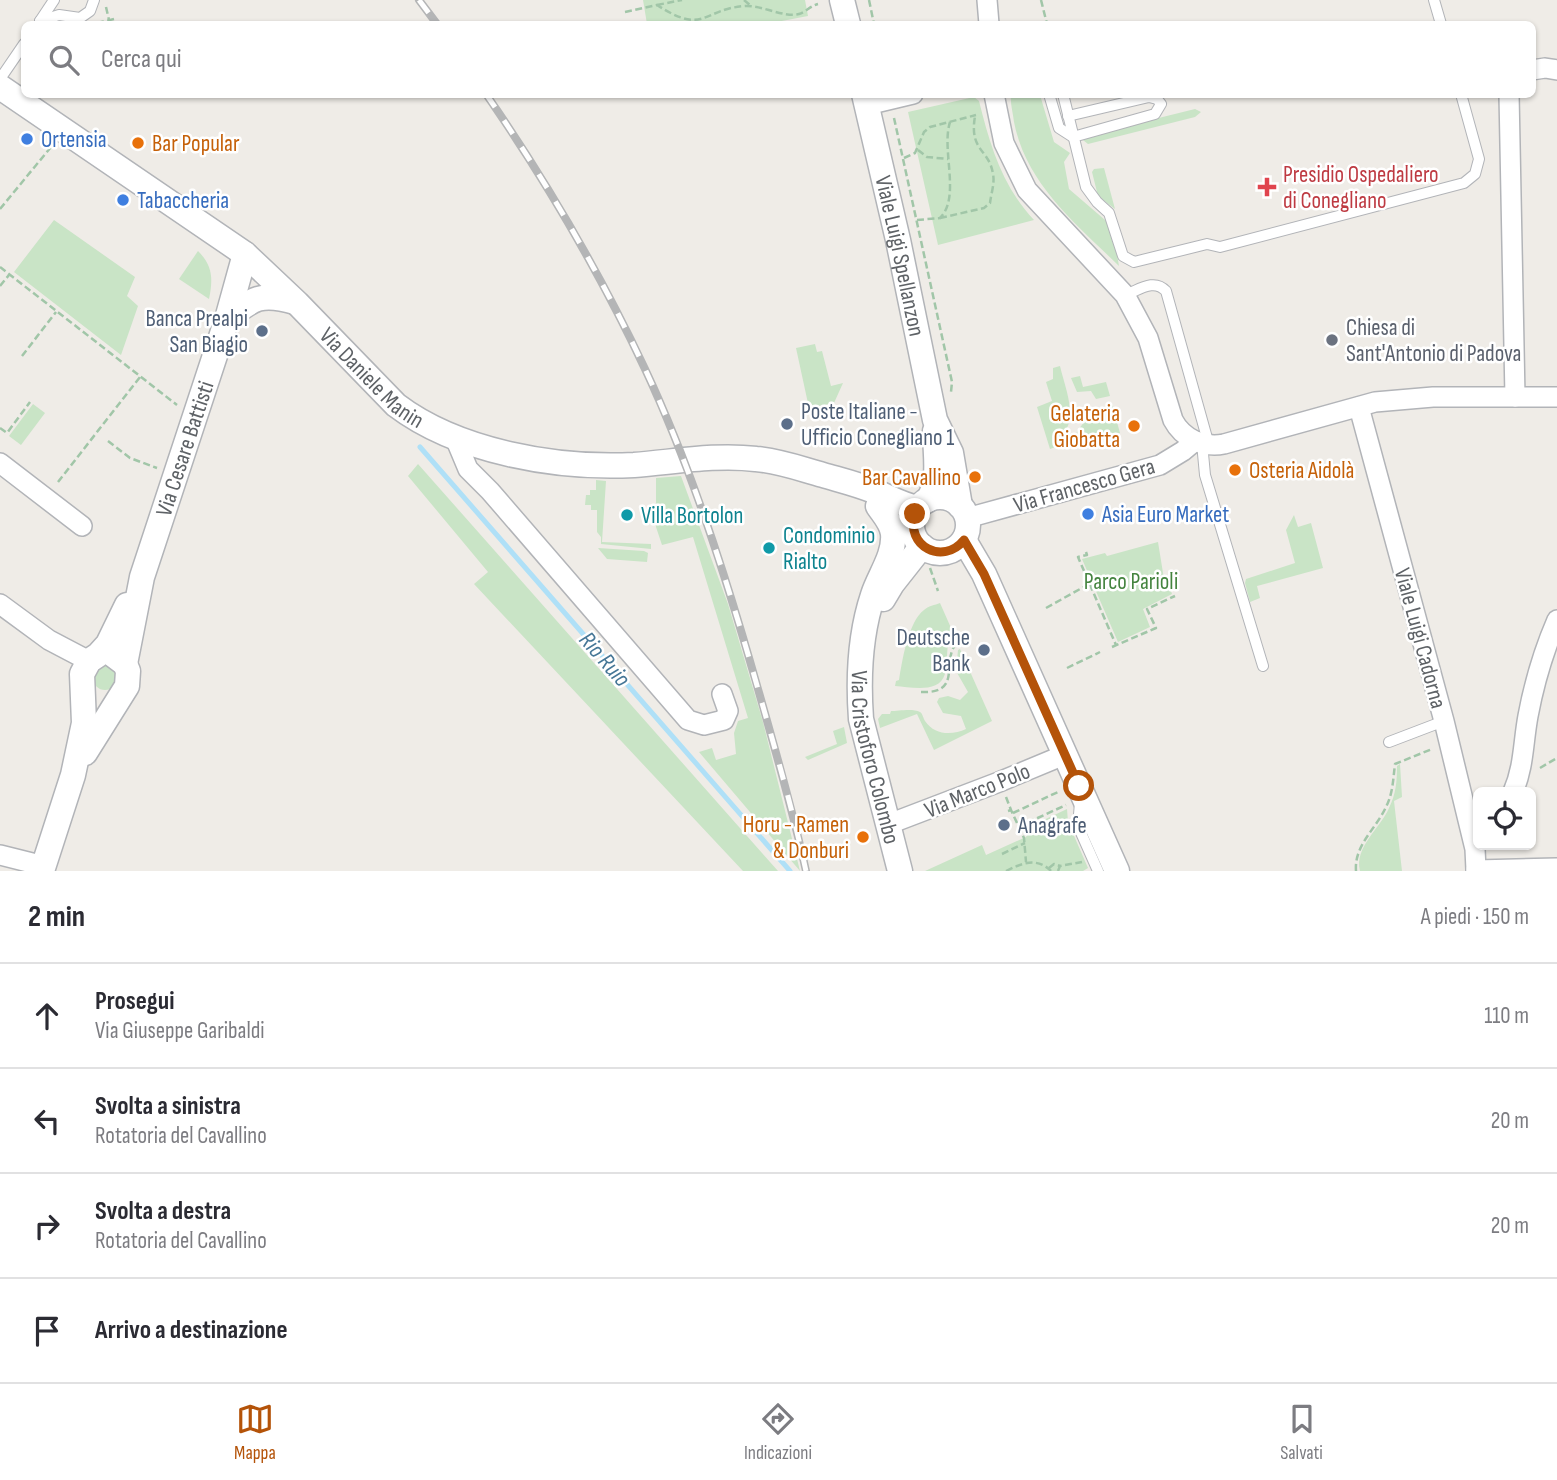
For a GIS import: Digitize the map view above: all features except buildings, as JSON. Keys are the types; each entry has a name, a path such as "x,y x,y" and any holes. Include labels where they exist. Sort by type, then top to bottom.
{"street":[{"path":"842,0 847,21"},
{"path":"987,0 989,21"},
{"path":"1536,69 1557,70"},
{"name":"Via Daniele Manin","path":"0,87 245,254 396,404 411,416 455,438 544,460 600,466 753,458 800,467 855,484 907,506 920,520"},
{"path":"1509,98 1515,397"},
{"name":"Viale Luigi Spellanzon","path":"865,100 943,410 964,521"},
{"path":"990,103 1004,143 1027,190 1125,295 1148,338 1173,420 1183,434 1202,443 1224,444 1375,402 1433,397 1557,397"},
{"name":"Via Cesare Battisti","path":"73,775 127,686 128,671 125,664 142,577 227,319 245,254"},
{"path":"227,319 250,301 265,296 297,303"},
{"name":"Viale Luigi Cadorna","path":"1359,407 1444,721 1470,826 1476,870"},
{"name":"Viale Luigi Spellanzon","path":"920,520 935,490 943,410"},
{"path":"455,438 468,469 688,720 704,726 724,720 728,711 722,694"},
{"name":"Via Francesco Gera","path":"964,521 1160,465 1202,443"},
{"path":"487,448 484,479 490,491"},
{"path":"0,463 82,526"},
{"name":"Via Daniele Manin","path":"821,475 878,506 920,520"},
{"path":"964,521 956,548 936,553 920,520 942,497 964,521 984,574 1064,755 1074,796 1117,871"},
{"name":"Via Cristoforo Colombo","path":"878,506 890,522 893,541 869,608 860,683 861,719 900,871"},
{"name":"Via Cristoforo Colombo","path":"864,643 920,520"},
{"name":"Via Cesare Battisti","path":"43,869 73,775 84,723 88,671 108,644 142,577"},
{"path":"0,604 88,671 95,699 111,701 118,698"},
{"path":"1515,787 1521,770 1527,718 1534,690 1557,620"},
{"path":"88,671 113,655 125,664"},
{"name":"Via Marco Polo","path":"889,824 1064,755"},
{"path":"1486,850 1476,870 1557,869"},
{"path":"0,855 43,869"}],"lane":[{"path":"40,21 54,0"},
{"path":"1434,0 1440,21"},
{"path":"44,21 59,15 80,18 90,11 94,2"},
{"path":"0,79 21,48"},
{"path":"1050,98 1059,128 1073,137 1155,114 1161,104 1153,98"},
{"path":"1064,98 1086,187 1110,213 1123,256 1134,262 1207,244 1220,247 1464,183 1475,174 1479,159 1462,98"},
{"path":"1069,116 1145,98"},
{"path":"1125,295 1153,284 1166,291 1202,443 1205,475 1263,666"},
{"path":"1389,742 1444,721"},
{"path":"1074,796 1078,808 1078,825 1098,871"}],"path":[{"path":"107,0 105,3 109,20"},
{"path":"625,12 681,0"},
{"path":"744,0 751,6"},
{"path":"869,0 873,21"},
{"path":"1041,0 1046,21"},
{"path":"657,5 678,17 696,20 734,7 751,6 795,15 818,4"},
{"path":"105,21 114,19"},
{"path":"903,158 918,150 927,128 975,116 990,103"},
{"path":"892,111 952,382 943,410"},
{"path":"917,220 984,208 990,203 993,175 989,162 976,144 975,116"},
{"path":"940,218 949,203 947,136 950,122"},
{"path":"0,209 55,142"},
{"path":"918,150 927,157 948,159"},
{"path":"0,267 177,405"},
{"path":"0,286 9,274"},
{"path":"22,356 57,311"},
{"path":"58,482 141,377"},
{"path":"0,428 7,433 30,402"},
{"path":"15,414 19,418"},
{"path":"108,441 130,458 157,468"},
{"path":"1087,552 1087,555 1078,557 1114,646 1156,628 1147,609 1175,596"},
{"path":"931,572 938,591"},
{"path":"1046,608 1089,584"},
{"path":"921,692 934,691 945,684 951,671 953,649 957,643"},
{"path":"1067,668 1100,652"},
{"path":"1356,871 1358,852 1379,820 1393,791 1395,764 1438,746"},
{"path":"1010,811 1074,796"},
{"path":"1018,827 1065,805 1074,796"},
{"path":"1007,801 1025,843 1026,862"},
{"path":"1002,854 1025,843"},
{"path":"1006,871 1026,862 1050,869 1054,864 1060,866 1088,860"},
{"path":"1077,871 1083,862"},
{"path":"1058,871 1060,866"}],"green space":[{"path":"643,0 805,0 808,16 782,21 646,21"},
{"path":"970,98 979,101 1005,179 1034,220 938,245 908,112"},
{"path":"1011,98 1041,98 1054,142 1070,153 1064,162 1069,189 1112,226 1119,266 1070,218 1041,184 1020,144"},
{"path":"1195,109 1201,112 1195,117 1088,144 1083,140 1086,136"},
{"path":"1104,168 1115,209 1098,196 1092,172 1094,169"},
{"path":"54,220 135,277 127,296 138,306 121,355 14,272"},
{"path":"198,251 207,262 211,273 209,299 179,279"},
{"path":"815,344 817,352 822,351 831,386 843,383 834,403 809,408 796,348"},
{"path":"1060,366 1068,398 1070,421 1064,444 1050,449 1037,407 1052,401 1046,382 1053,379 1053,368"},
{"path":"1080,376 1083,387 1106,382 1110,396 1096,399 1091,391 1077,392 1071,378"},
{"path":"33,404 45,413 21,445 9,436"},
{"path":"1112,404 1120,433 1073,446 1071,443 1087,419"},
{"path":"418,464 778,871 743,871 474,584 488,572 408,476"},
{"path":"681,476 728,604 763,722 800,871 699,752 712,748 716,760 736,754 734,733 738,721 748,718 693,537 662,545 656,527 656,478"},
{"path":"596,480 606,481 602,542 651,544 651,549 601,544 601,537 597,532 597,510 591,510 591,505 585,505 586,495 590,495 590,490 596,490"},
{"path":"1294,515 1298,527 1311,523 1323,568 1257,586 1260,598 1250,602 1246,579 1295,563 1286,530"},
{"name":"Parco Parioli","path":"1158,542 1164,579 1167,579 1172,594 1143,609 1150,627 1118,642 1082,559 1105,553 1107,556"},
{"path":"598,548 644,551 648,553 647,562 607,559"},
{"path":"940,603 955,637 949,640 946,670 942,680 924,688 895,686 914,623 926,609"},
{"path":"960,649 992,721 934,750 917,714 880,728 878,719 882,714 910,710 920,712 929,726 939,732 950,733 966,729 961,716 943,713 937,702 939,698 948,696 960,700 968,692 956,671"},
{"path":"105,666 114,669 117,678 114,687 105,690 96,687 93,678 96,669"},
{"path":"844,727 847,743 808,760 805,757 837,744 833,731"},
{"path":"1400,764 1402,797 1394,801 1402,871 1360,871 1359,862 1364,846 1391,803 1396,787 1397,766"},
{"path":"1067,809 1068,822 1088,868 1083,871 925,871 982,845 986,855 1026,837 1033,825"}],"waterway":[{"name":"Rio Ruio","path":"420,447 790,871"}],"railway":[{"path":"419,0 435,21"},
{"path":"489,98 530,160 591,263 628,333 678,444 745,642 806,871"}],"place":[{"name":"Ortensia","path":"27,139"},
{"name":"Bar Popular","path":"138,143"},
{"name":"Presidio Ospedaliero di Conegliano","path":"1267,187"},
{"name":"Tabaccheria","path":"123,200"},
{"name":"Banca Prealpi San Biagio","path":"262,331"},
{"name":"Chiesa di Sant'Antonio di Padova","path":"1332,340"},
{"name":"Poste Italiane - Ufficio Conegliano 1","path":"787,424"},
{"name":"Gelateria Giobatta","path":"1134,426"},
{"name":"Osteria Aidolà","path":"1235,470"},
{"name":"Bar Cavallino","path":"975,477"},
{"name":"Asia Euro Market","path":"1088,514"},
{"name":"Villa Bortolon","path":"627,515"},
{"name":"Condominio Rialto","path":"769,548"},
{"name":"Deutsche Bank","path":"984,650"},
{"name":"Anagrafe","path":"1004,825"},
{"name":"Horu - Ramen & Donburi","path":"863,837"}],"route":[{"path":"915,514 912,528 917,541 926,549 936,553 947,552 964,540 970,548 1079,786"}]}
